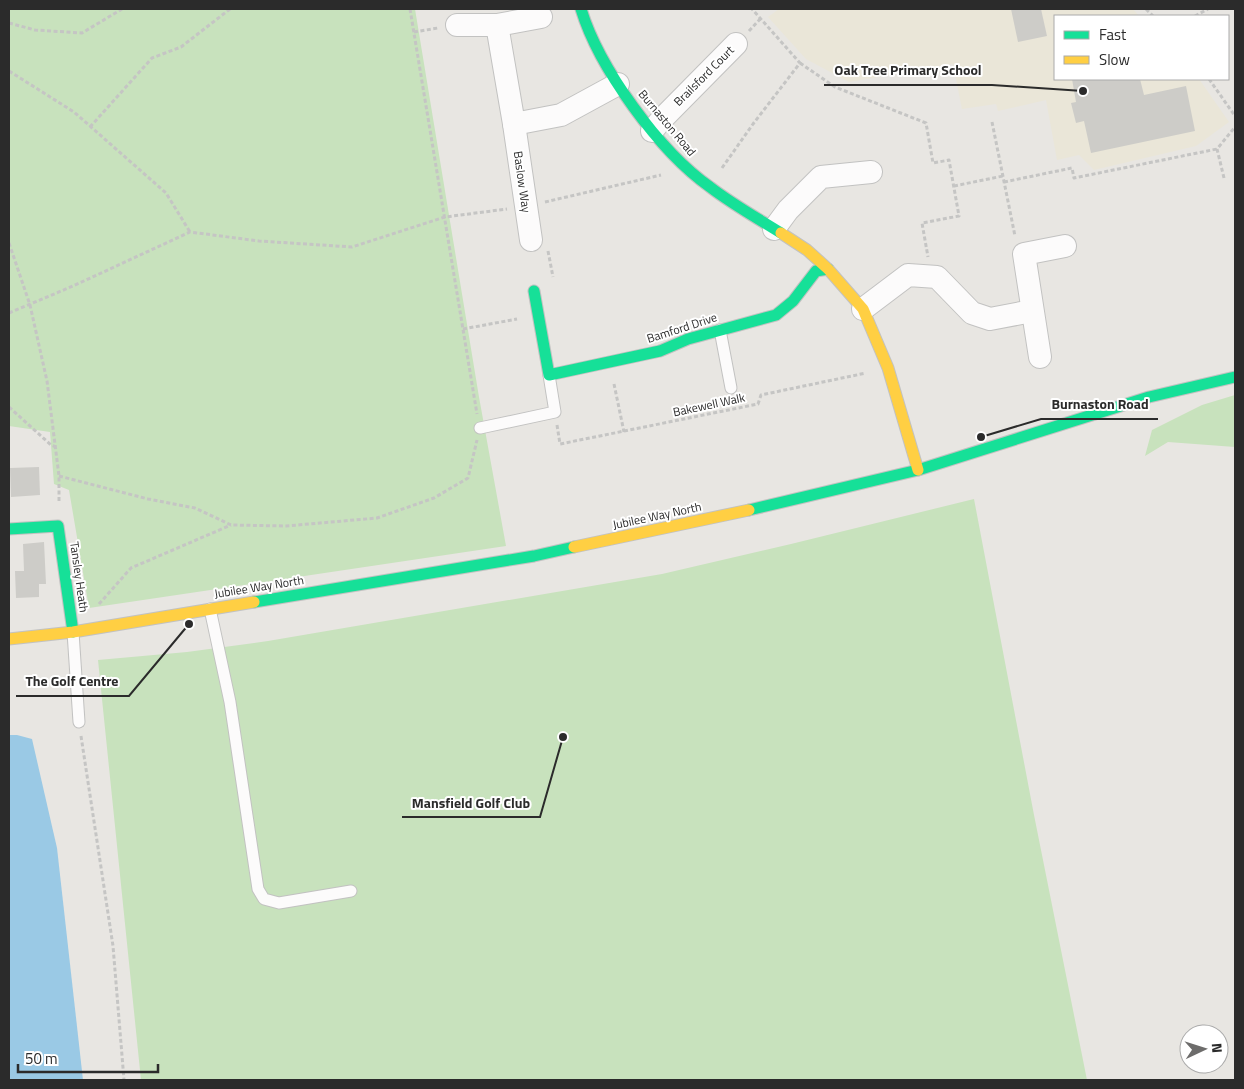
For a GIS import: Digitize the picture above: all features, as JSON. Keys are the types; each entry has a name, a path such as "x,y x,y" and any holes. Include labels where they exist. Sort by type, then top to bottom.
{"street":[{"name":"Burnaston Road","path":"581,9 587,29 618,84 672,155 709,187 808,250 828,269 863,309 888,368 918,470"},
{"path":"457,25 497,25 542,17"},
{"name":"Baslow Way","path":"497,25 531,240"},
{"name":"Brailsford Court","path":"652,131 736,44"},
{"path":"514,124 561,115 618,84"},
{"path":"774,229 788,210 821,177 871,172"},
{"path":"1040,357 1024,254 1065,246"},
{"name":"Bamford Drive","path":"549,375 660,351 688,339 757,322 776,315 793,301 816,271 828,269"},
{"path":"863,309 908,275 937,277 972,313 990,319 1032,311"},
{"path":"534,291 549,375"},
{"name":"Jubilee Way North","path":"9,639 73,632 534,556 789,502 918,470 1149,398 1235,377"},
{"path":"9,529 58,526"},
{"name":"Tansley Heath","path":"58,526 73,632"}],"lane":[{"path":"720,330 731,388"},
{"path":"480,428 555,412 549,375"},
{"path":"210,609 230,702 258,888 264,899 279,903 351,891"},
{"path":"73,632 78,722"}],"path":[{"path":"9,22 35,30 82,33 122,9"},
{"path":"90,127 152,58 181,47 230,9"},
{"path":"59,476 148,499 195,508 231,525 286,526 377,518 434,498 468,478 480,428 410,9"},
{"path":"752,9 800,63 835,87 926,123 933,163 949,160 960,216 922,223 932,277"},
{"path":"1197,15 1208,9"},
{"path":"709,187 753,124 800,63"},
{"path":"9,71 74,112 166,193 190,232"},
{"path":"1210,80 1235,116"},
{"path":"992,122 1017,244 1024,254"},
{"path":"1004,182 1072,168 1074,178 1217,149 1235,127"},
{"path":"1217,149 1224,178"},
{"path":"9,313 190,232 259,241 352,247 445,217 525,207 687,169"},
{"path":"954,186 1003,176"},
{"path":"531,240 545,237 555,287 534,291"},
{"path":"9,243 30,305 46,381 59,476 58,526"},
{"path":"463,329 538,316"},
{"path":"610,362 624,432"},
{"name":"Bakewell Walk","path":"555,412 560,444 758,404 761,395 888,368"},
{"path":"9,407 51,445 56,447"},
{"path":"73,632 131,568 231,525"},
{"path":"78,722 113,946 124,1080"}],"shaded area":[{"path":"779,9 1133,9 1138,15 1054,15 1054,80 1200,80 1229,122 1196,146 1094,170 1079,155 1057,160 1046,100 998,111 996,104 962,109 953,64 849,82 806,59 768,17"}],"green space":[{"path":"9,9 415,9 479,397 506,546 89,608 69,490 54,484 50,432 9,426"},
{"path":"1235,395 1235,447 1168,442 1145,456 1152,430 1202,405"},
{"path":"974,499 1087,1080 141,1080 98,660 187,652 268,641 662,574"}],"water":[{"path":"9,735 32,739 57,848 83,1080 9,1080"}],"building":[{"path":"1011,9 1041,9 1047,36 1018,42"},
{"path":"1072,80 1140,80 1144,95 1186,86 1195,131 1091,153 1084,121 1076,123 1071,103 1076,102"},
{"path":"39,467 40,495 11,497 10,468"},
{"path":"44,542 46,584 39,584 39,597 16,598 15,571 24,571 23,544"}],"traffic: fast":[{"path":"581,9 590,32 616,82 633,107 671,152 718,193 781,233"},
{"path":"534,291 549,375 660,351 688,339 776,315 793,301 816,271 828,269"},
{"path":"749,510 918,470 1149,397 1235,377"},
{"path":"9,529 58,526 73,632"},
{"path":"254,602 534,556 574,547"}],"traffic: slow":[{"path":"781,233 807,250 828,269 863,309 888,368 918,470"},
{"path":"574,547 749,510"},
{"path":"9,639 73,632 254,602"}],"place":[{"name":"Oak Tree Primary School","path":"1083,91"},
{"name":"Burnaston Road","path":"981,437"},
{"name":"The Golf Centre","path":"189,624"},
{"name":"Mansfield Golf Club","path":"563,737"}]}
